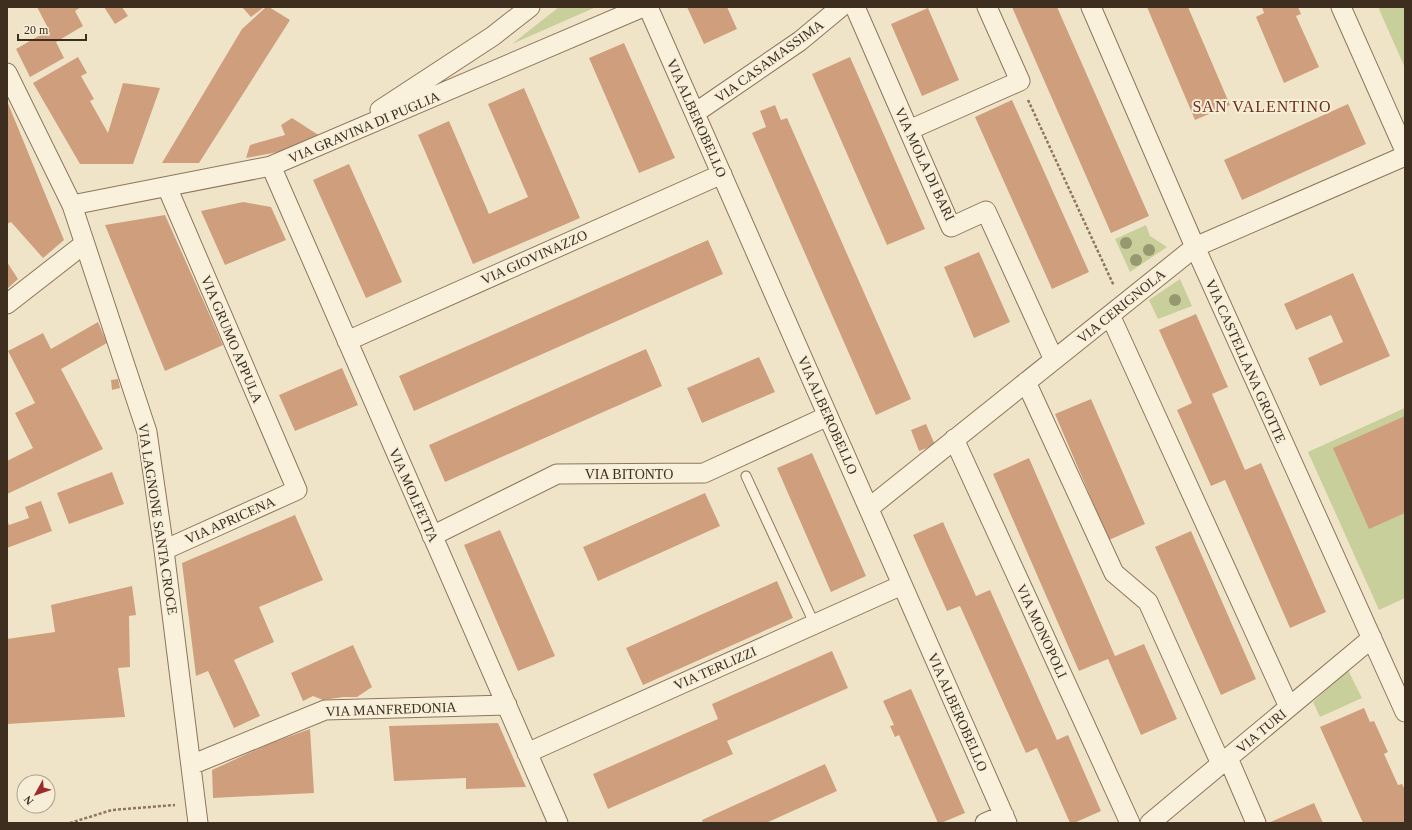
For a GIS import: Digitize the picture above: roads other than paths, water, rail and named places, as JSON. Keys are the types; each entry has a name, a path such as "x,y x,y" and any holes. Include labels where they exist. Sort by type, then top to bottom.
{"street":[{"path":"337,138 492,36 530,7"},
{"name":"VIA GRAVINA DI PUGLIA","path":"72,205 271,166 644,7"},
{"name":"VIA ALBEROBELLO","path":"648,7 1005,819"},
{"name":"VIA CASAMASSIMA","path":"695,113 800,40 841,7"},
{"name":"VIA MOLA DI BARI","path":"855,7 950,226 986,211 1054,360"},
{"path":"909,130 1020,81 987,7"},
{"name":"VIA CASTELLANA GROTTE","path":"1091,7 1195,246 1405,712"},
{"path":"1341,7 1405,151"},
{"name":"VIA LAGNONE SANTA CROCE","path":"7,73 72,205 147,432 164,550 198,823"},
{"name":"VIA CERIGNOLA","path":"868,508 1195,246 1405,156"},
{"name":"VIA MOLFETTA","path":"271,166 558,823"},
{"name":"VIA GIOVINAZZO","path":"347,341 722,174"},
{"name":"VIA GRUMO APPULA","path":"167,187 297,490"},
{"path":"7,304 84,244"},
{"path":"1116,310 1290,707"},
{"path":"1026,382 1114,573 1148,602 1224,761 1256,823"},
{"name":"VIA BITONTO","path":"432,536 557,474 704,473 828,416"},
{"name":"VIA MONOPOLI","path":"954,439 1130,823"},
{"name":"VIA APRICENA","path":"164,550 297,490"},
{"name":"VIA TERLIZZI","path":"527,753 814,623 902,585"},
{"name":"VIA TURI","path":"1150,823 1372,638"},
{"name":"VIA MANFREDONIA","path":"191,765 325,710 507,706"},
{"path":"985,823 1005,819"}],"lane":[{"path":"746,476 814,623"}],"district":[{"name":"SAN VALENTINO","path":"1262,106"}]}
